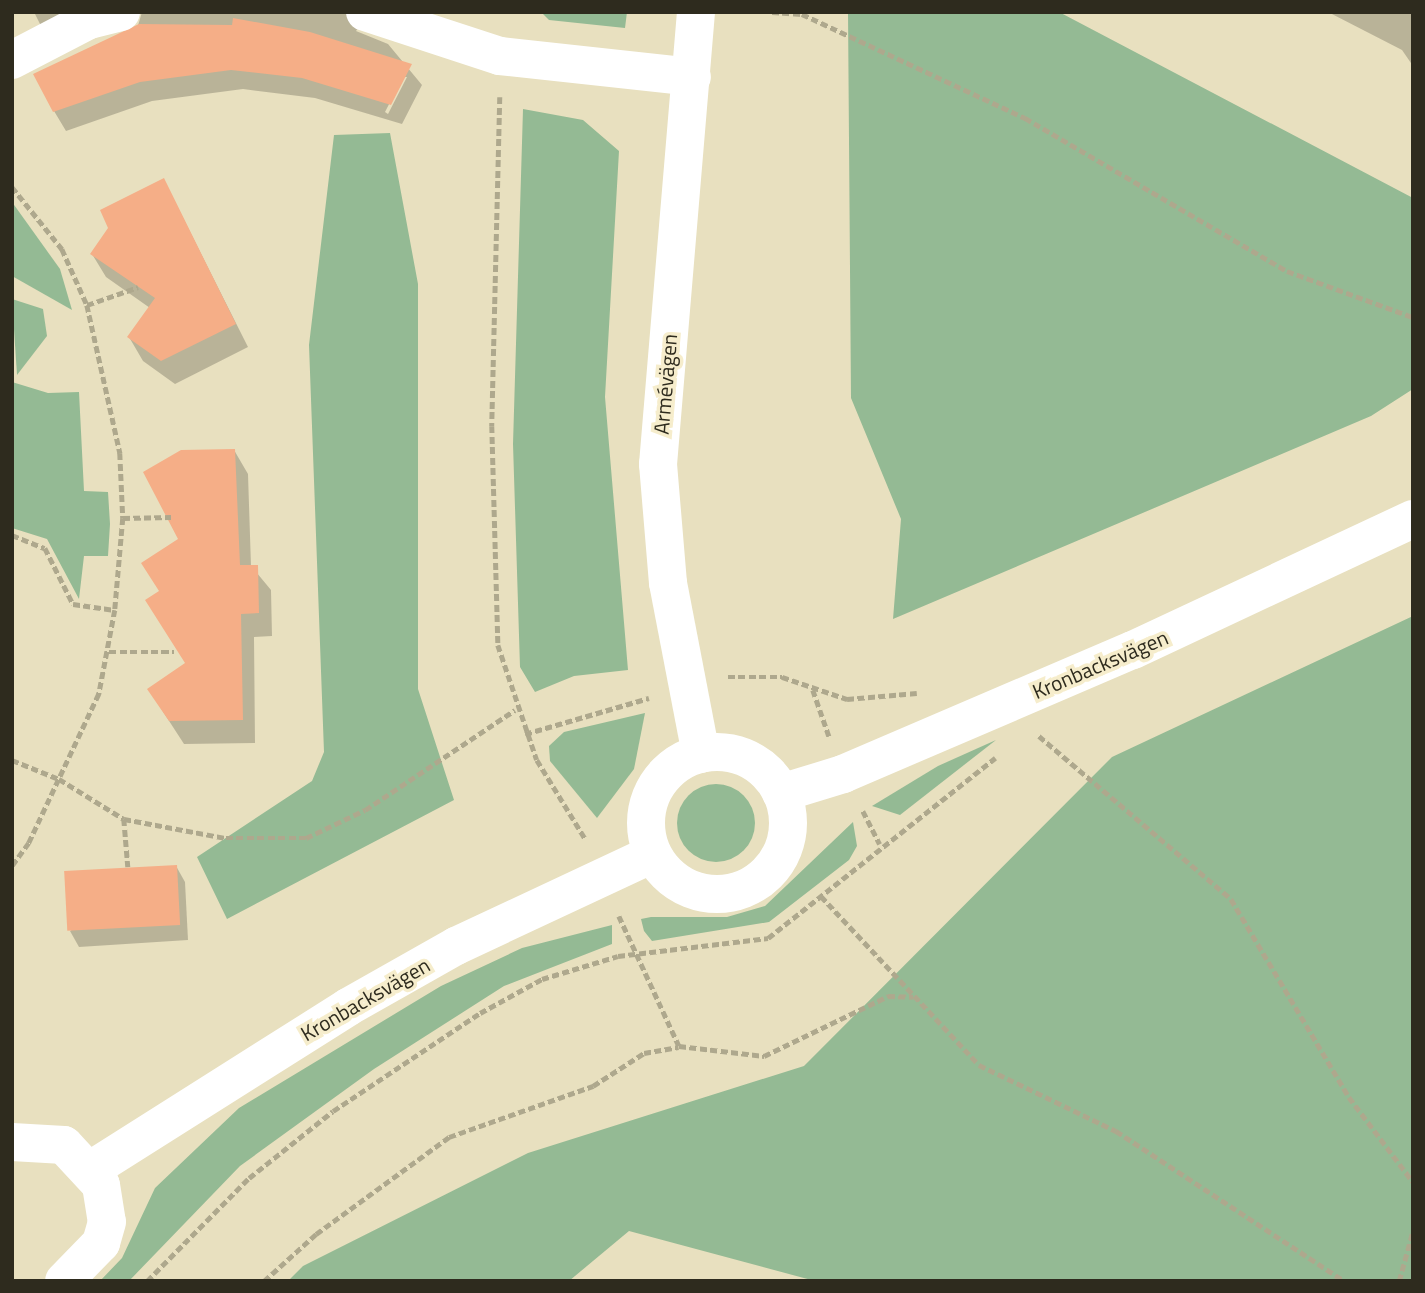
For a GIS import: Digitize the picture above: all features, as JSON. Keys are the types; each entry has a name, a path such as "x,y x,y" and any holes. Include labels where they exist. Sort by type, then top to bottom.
{"street":[{"path":"12,60 89,20 121,12"},
{"path":"365,12 500,56 692,76"},
{"name":"Armévägen","path":"696,12 658,464 668,583 701,754"},
{"name":"Kronbacksvägen","path":"781,793 843,774 1133,650 1413,519"},
{"path":"720,752 757,764 781,793 787,826 779,858 747,888 703,893 682,886 652,854 646,812 653,792 681,761 701,754 720,752"},
{"name":"Kronbacksvägen","path":"92,1169 348,1007 456,946 652,854"},
{"path":"12,1142 64,1145 92,1169 107,1222 90,1259 64,1281"}],"path":[{"path":"772,12 802,13 1025,118 1286,271 1413,317"},
{"path":"500,56 495,595 498,645 515,710 525,734 603,877 635,954 679,1046"},
{"path":"12,187 62,249 87,306 120,453 123,518 115,610 99,694 59,779 12,866"},
{"path":"87,306 138,287"},
{"path":"123,518 171,517"},
{"path":"12,535 45,548 74,604 115,610"},
{"path":"109,652 174,652"},
{"path":"525,734 750,673 847,699 905,697 929,687"},
{"path":"12,760 59,779 124,819 226,838 306,838 365,810 515,710"},
{"path":"1028,741 1051,731"},
{"path":"1039,736 1231,899 1349,1097 1413,1182"},
{"path":"147,1281 249,1178 344,1103 542,979 635,954 749,944 786,928 911,819 1008,751"},
{"path":"124,819 128,867"},
{"path":"821,896 979,1066 1116,1130 1344,1281"},
{"path":"264,1281 316,1234 449,1137 593,1086 644,1053 679,1046 764,1056 888,996 914,997"},
{"path":"1399,1281 1413,1230"}],"green space":[{"path":"541,12 627,12 625,28 549,20"},
{"path":"848,12 1059,12 1413,198 1413,389 1371,416 893,619 901,519 851,398"},
{"path":"523,109 583,120 619,151 605,397 628,670 574,676 535,692 520,667 513,444"},
{"path":"390,133 418,284 418,689 454,800 227,919 197,857 312,781 324,752 309,345 334,135"},
{"path":"12,202 60,269 72,310 12,276"},
{"path":"12,299 43,309 47,336 17,375"},
{"path":"12,382 48,393 79,392 84,491 108,492 110,524 108,556 84,556 79,599 47,539 12,528"},
{"path":"1413,616 1413,1281 815,1281 629,1231 569,1281 288,1281 303,1266 528,1153 804,1066 1112,757"},
{"path":"645,713 634,769 597,818 550,761 549,746 564,732"},
{"path":"996,740 900,815 872,806 938,766"},
{"path":"708,784 724,784 738,790 749,801 755,815 755,831 749,845 738,856 724,862 708,862 694,856 683,845 677,831 677,815 683,801 694,790"},
{"path":"853,822 857,846 849,860 769,922 652,941 644,931 641,919 727,917 765,906"},
{"path":"612,925 612,944 504,986 374,1069 240,1166 129,1281 100,1281 122,1258 155,1188 239,1108 441,986 522,948"}],"building":[{"path":"233,18 310,32 412,64 391,105 302,78 231,70 140,82 53,112 33,74 139,24 232,25"},
{"path":"164,178 236,324 161,361 127,337 155,298 90,254 108,228 100,210"},
{"path":"235,449 240,565 258,565 259,613 241,614 243,720 169,721 147,689 185,663 145,600 159,591 141,563 178,539 143,472 181,450"},
{"path":"177,865 180,925 67,931 64,871"}]}
